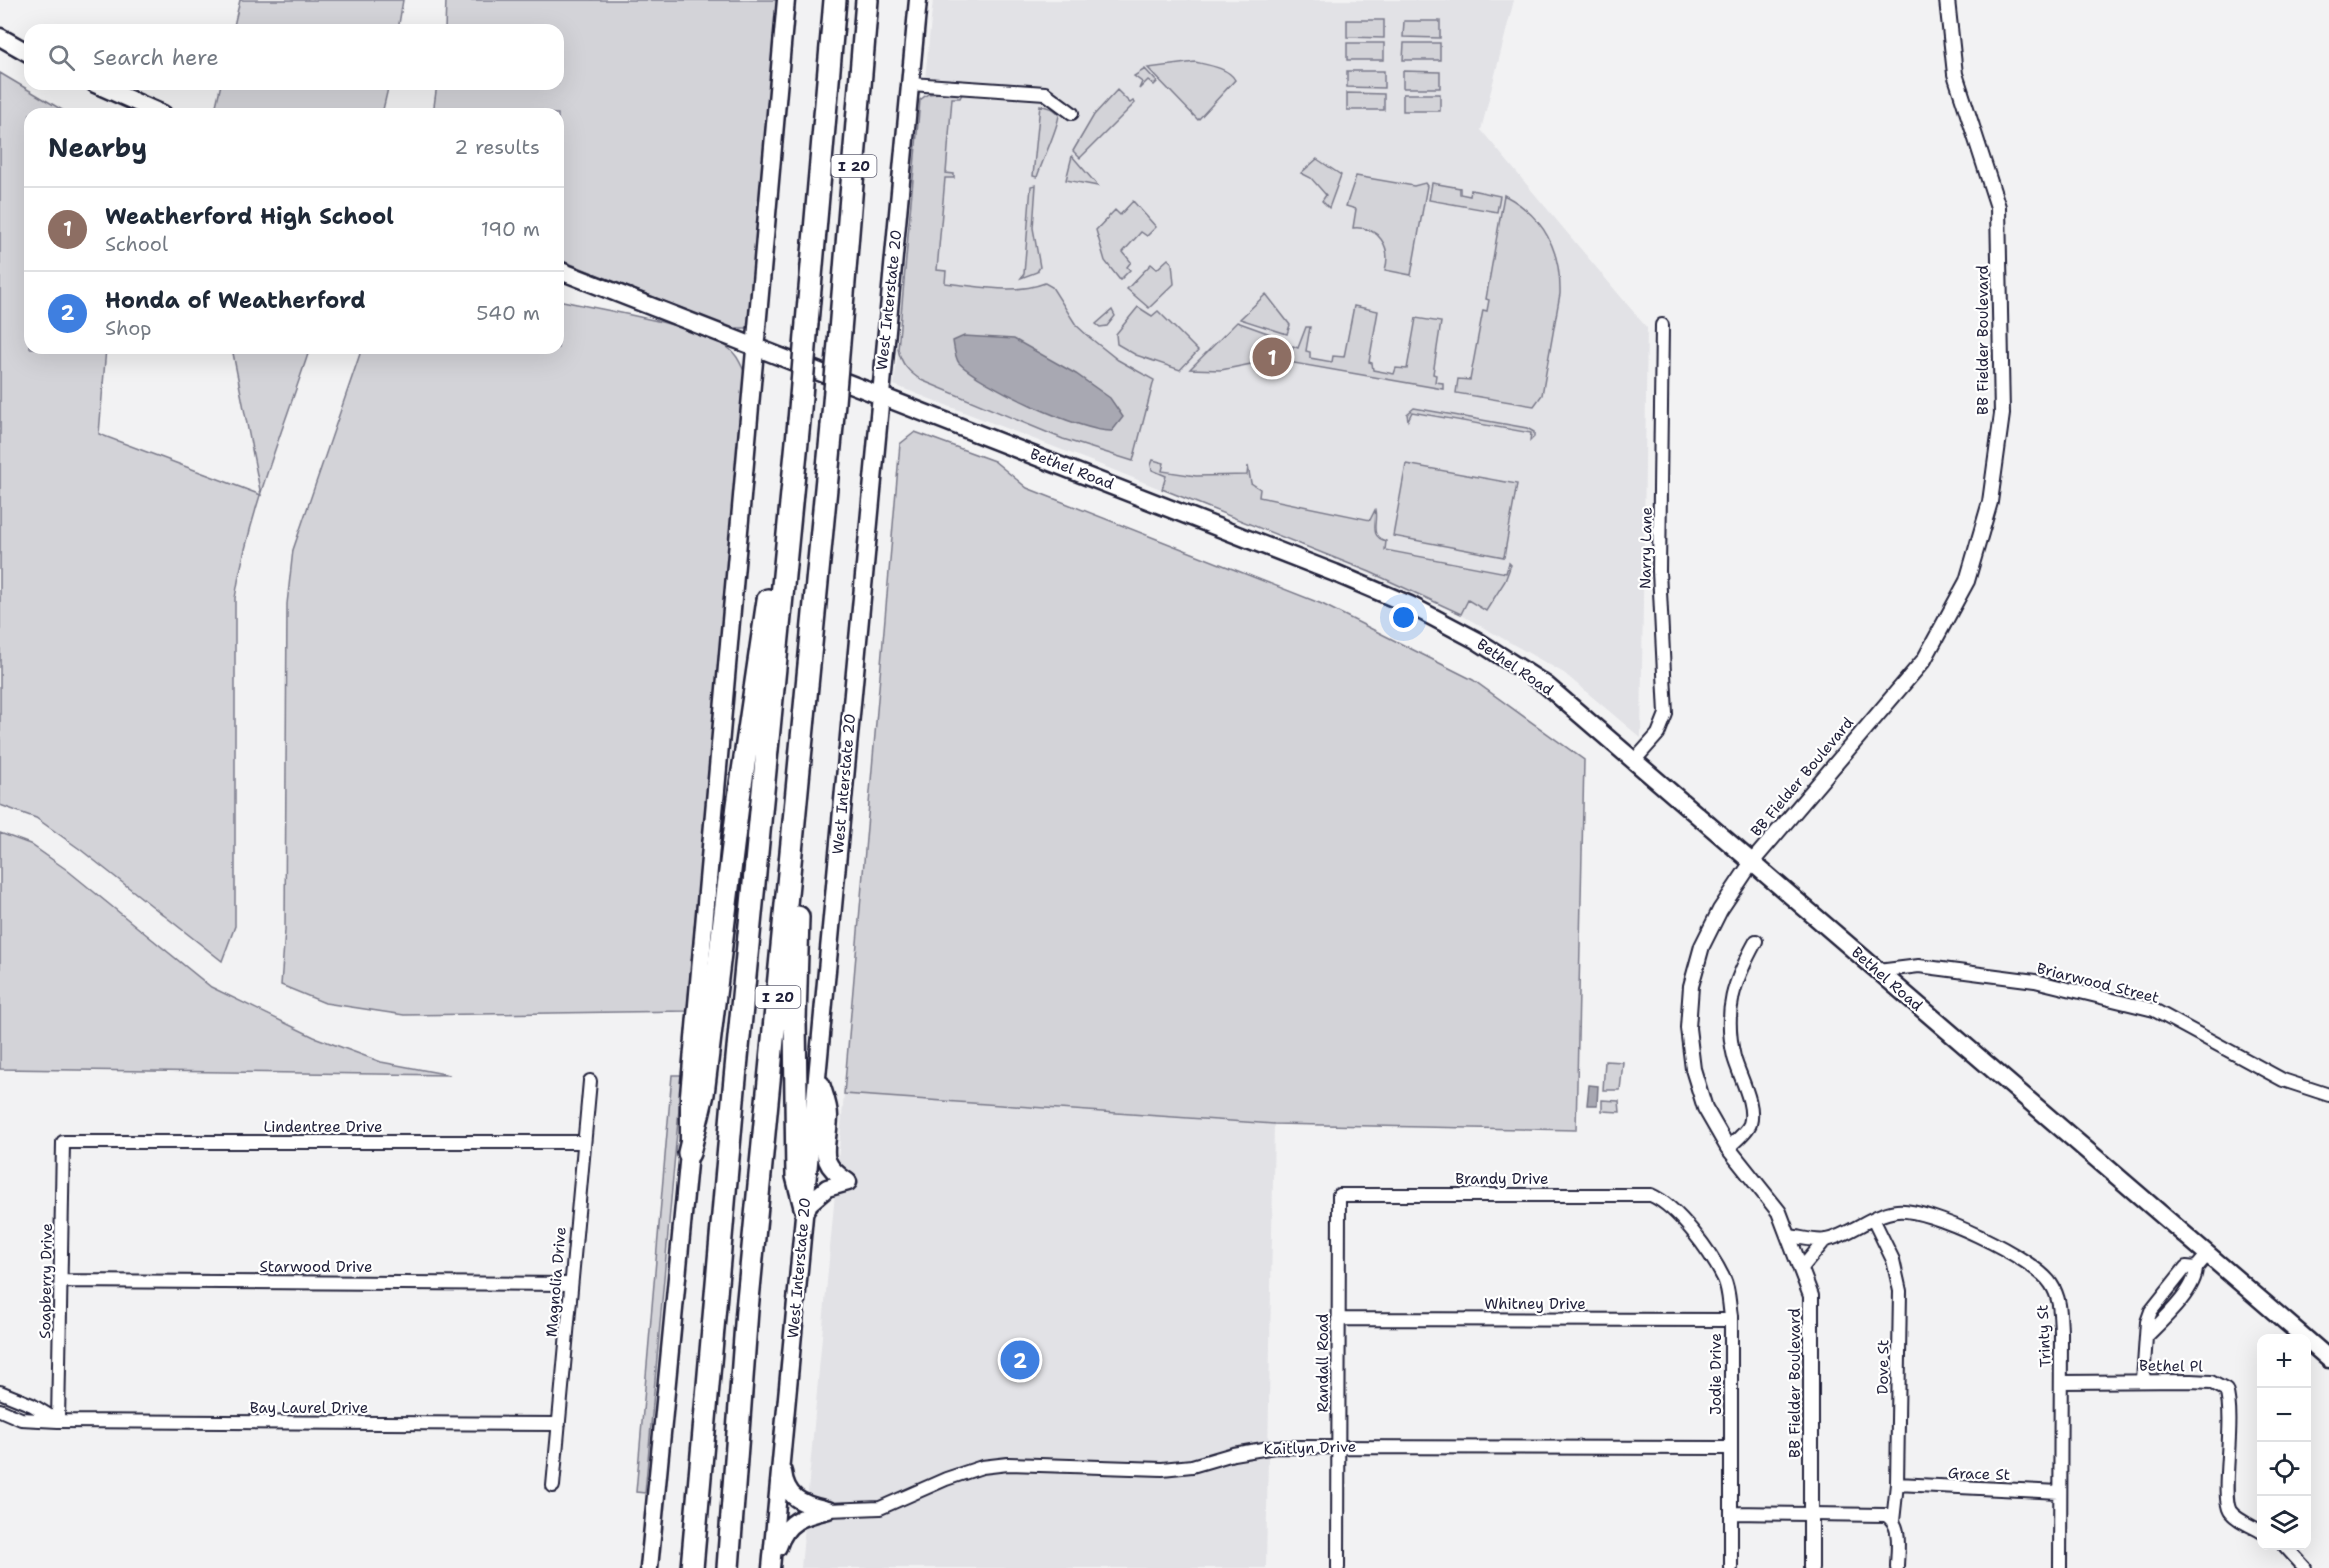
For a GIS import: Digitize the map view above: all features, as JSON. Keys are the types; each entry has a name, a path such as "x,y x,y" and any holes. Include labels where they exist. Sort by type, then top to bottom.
{"highway":[{"name":"I 20","path":"692,1568 835,0"},
{"name":"I 20","path":"728,1568 747,1310 832,426 867,0"},
{"path":"688,1153 703,1094 757,665 773,572 786,540"},
{"path":"795,811 803,843 795,1020 797,1176 805,1207"}],"main road":[{"path":"649,1568 688,1153 689,1095 786,0"},
{"name":"West Interstate 20","path":"771,1568 918,0"},
{"path":"0,37 24,51"},
{"path":"108,90 150,108"},
{"name":"Bethel Road","path":"564,272 1335,573 1410,605 1476,640 1546,686 2300,1334"},
{"path":"805,1207 827,1188 849,1182 831,1171 826,1160 829,1114 818,1071"},
{"name":"Bethel Road","path":"2311,1343 2329,1359"},
{"name":"Kaitlyn Drive","path":"782,1455 787,1489 794,1498 803,1504 828,1510"},
{"name":"Kaitlyn Drive","path":"771,1568 781,1536 794,1520 828,1510"}],"street":[{"name":"BB Fielder Boulevard","path":"1811,1568 1811,1296 1779,1212 1728,1148 1705,1108 1693,1070 1688,1028 1691,986 1702,946 1720,910 1752,862 1924,660 1967,581 1990,502 2002,414 1998,207 1955,74 1947,0"},
{"path":"910,84 1045,93 1072,113"},
{"name":"Narry Lane","path":"1634,761 1658,734 1666,714 1659,571 1662,325"},
{"path":"1728,1148 1749,1126 1751,1109 1733,1055 1729,1010 1736,977 1756,941"},
{"name":"Briarwood Street","path":"1878,971 1919,966 2035,981 2154,1010 2283,1080 2329,1095"},
{"name":"Magnolia Drive","path":"554,1486 570,1284 590,1081"},
{"name":"Lindentree Drive","path":"63,1142 584,1142"},
{"name":"Soapberry Drive","path":"58,1421 63,1142"},
{"name":"Brandy Drive","path":"1339,1195 1651,1195 1664,1201"},
{"name":"Randall Road","path":"1338,1568 1339,1195"},
{"name":"Jodie Drive","path":"1664,1201 1704,1248 1725,1281 1731,1320 1731,1568"},
{"name":"Trinty St","path":"1802,1268 1825,1240 1900,1210 1929,1215 2001,1247 2034,1266 2051,1284 2059,1301 2060,1568"},
{"name":"Dove St","path":"1873,1219 1893,1260 1900,1291 1898,1484 1893,1521 1897,1532 1897,1568"},
{"name":"Trinty St","path":"1789,1236 1825,1240"},
{"path":"2143,1380 2147,1336 2164,1320 2196,1278 2196,1268 2208,1254"},
{"name":"Starwood Drive","path":"61,1281 570,1284"},
{"name":"Whitney Drive","path":"1338,1319 1731,1320"},
{"name":"Bethel Pl","path":"2061,1382 2143,1380 2211,1382 2226,1390 2229,1400 2230,1440 2227,1501 2234,1515 2257,1529"},
{"path":"0,1392 32,1405 58,1421"},
{"name":"Bay Laurel Drive","path":"0,1410 21,1419 58,1421 559,1424"},
{"name":"Kaitlyn Drive","path":"828,1510 880,1508 946,1479 982,1467 1008,1464 1162,1469 1192,1466 1233,1454 1275,1447 1731,1448"},
{"name":"Grace St","path":"1898,1484 2059,1492"},
{"path":"1731,1514 1879,1514 1893,1521"},
{"path":"2289,1550 2305,1568"}],"shaded area":[{"path":"240,0 403,0 399,24 234,24"},
{"path":"446,0 778,0 750,323 747,328 731,328 564,261 564,108 434,108 436,90 564,90 564,24 445,24"},
{"path":"933,0 1514,0 1481,130 1647,328 1641,738 1564,673 1463,616 1358,569 1101,465 894,385"},
{"path":"1347,20 1384,20 1384,38 1347,37"},
{"path":"1404,21 1440,21 1440,38 1403,37"},
{"path":"1347,43 1384,43 1384,60 1347,60"},
{"path":"1404,43 1440,43 1440,60 1403,60"},
{"path":"1195,62 1223,70 1235,80 1198,120 1148,68"},
{"path":"1145,69 1157,82 1154,85 1148,80 1139,89 1142,82 1134,76"},
{"path":"1347,71 1384,71 1384,88 1347,87"},
{"path":"1403,71 1440,72 1440,88 1403,88"},
{"path":"0,73 24,87 24,90 29,90 59,108 24,108 24,354 106,354 99,434 260,495 235,598 235,926 222,961 81,850 36,818 0,805"},
{"path":"220,90 388,90 383,108 215,108"},
{"path":"1117,90 1130,103 1133,101 1135,103 1080,158 1073,151 1094,115"},
{"path":"1347,93 1384,94 1384,110 1347,110"},
{"path":"928,94 962,94 960,98 952,98 946,173 954,174 954,178 945,178 937,270 946,271 945,283 1008,289 1033,287 1045,283 1052,287 1076,325 1089,337 1118,360 1154,380 1133,461 1063,439 921,380 903,363 898,349 920,100"},
{"path":"1403,94 1440,94 1440,111 1403,111"},
{"path":"1040,105 1053,109 1059,114 1037,177 1033,176"},
{"path":"1072,156 1098,186 1066,180"},
{"path":"1317,159 1341,175 1329,208 1322,201 1326,195 1311,178 1301,173"},
{"path":"1356,176 1414,186 1425,183 1427,186 1411,275 1385,270 1386,253 1381,239 1370,230 1353,228 1356,209 1346,206"},
{"path":"1432,183 1460,188 1460,194 1470,196 1471,190 1500,196 1497,212 1429,200"},
{"path":"1036,185 1033,228 1040,267 1037,272 1021,278 1024,274 1031,186"},
{"path":"1504,195 1518,203 1540,224 1553,249 1560,278 1560,294 1542,395 1534,406 1456,393 1458,379 1470,380 1483,310 1487,311 1489,300 1486,299"},
{"path":"1133,201 1156,227 1147,236 1141,232 1123,252 1131,262 1127,267 1130,270 1120,280 1105,261 1096,230 1115,210 1120,215"},
{"path":"1168,259 1172,263 1174,284 1149,308 1127,289 1151,264 1157,269"},
{"path":"1266,294 1290,325 1287,334 1240,319"},
{"path":"564,301 670,324 712,338 733,353 745,373 687,1011 404,1015 325,1003 281,985 285,930 287,604 293,550 360,354 564,354"},
{"path":"1354,306 1378,311 1369,362 1372,363 1373,370 1394,374 1396,368 1407,369 1416,318 1441,322 1433,374 1436,375 1435,382 1443,383 1443,389 1288,362 1293,346 1298,348 1306,327 1310,327 1306,351 1310,352 1310,358 1332,362 1333,356 1344,357"},
{"path":"1138,307 1152,316 1158,311 1198,351 1180,370 1136,355 1117,344 1116,334"},
{"path":"1112,310 1115,316 1107,326 1100,327 1096,324"},
{"path":"1237,322 1273,335 1271,360 1221,370 1190,369"},
{"path":"964,336 1014,339 1076,374 1110,398 1123,417 1112,431 1098,430 1056,416 1009,395 959,363 953,341"},
{"path":"233,354 308,354 261,493"},
{"path":"1414,408 1527,428 1534,432 1534,437 1530,441 1531,433 1412,412 1408,420 1407,414"},
{"path":"915,432 994,461 1027,488 1322,604 1473,680 1584,760 1576,1130 1274,1124 844,1094 900,444"},
{"path":"1153,460 1164,463 1162,471 1196,476 1247,475 1248,466 1251,483 1260,489 1259,497 1370,520 1375,510 1375,532 1380,539 1386,541 1385,550 1506,573 1509,563 1511,565 1505,581 1486,611 1468,600 1461,614 1370,572 1162,489 1166,476 1152,470"},
{"path":"1406,464 1517,484 1504,557 1393,536"},
{"path":"0,833 30,844 67,870 211,987 314,1037 381,1062 450,1075 0,1069"},
{"path":"1605,1061 1623,1062 1620,1090 1603,1090"},
{"path":"672,1075 682,1075 645,1493 636,1492"},
{"path":"1589,1085 1598,1086 1597,1105 1587,1105"},
{"path":"844,1094 1274,1124 1266,1568 801,1568"},
{"path":"1602,1100 1619,1101 1620,1112 1602,1111"}],"place":[{"name":"Weatherford High School","path":"1272,357"},
{"name":"Honda of Weatherford","path":"1020,1360"}]}
